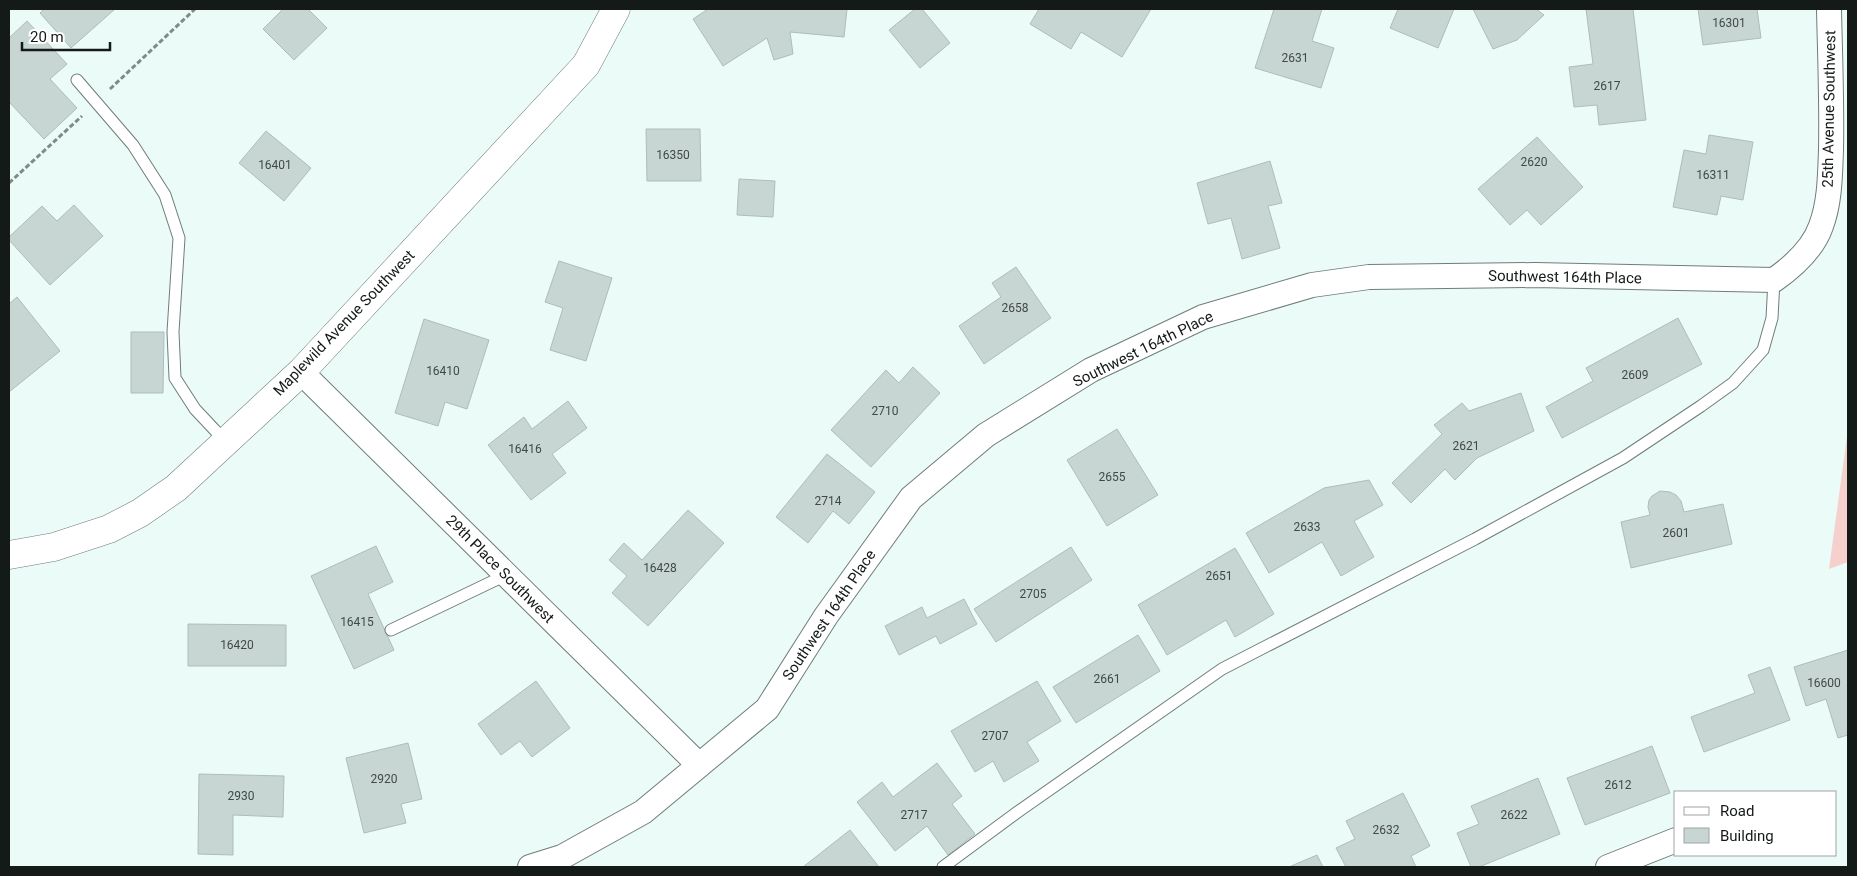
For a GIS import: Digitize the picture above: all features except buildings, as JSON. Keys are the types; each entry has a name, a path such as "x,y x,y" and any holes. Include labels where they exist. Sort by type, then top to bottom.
{"street":[{"name":"Maplewild Avenue Southwest","path":"9,555 54,547 109,529 140,512 176,488 301,372 586,65 616,9"},
{"name":"25th Avenue Southwest","path":"1774,280 1807,252 1821,227 1828,193 1831,131 1829,9"},
{"name":"Southwest 164th Place","path":"530,867 562,857 643,812 767,709 826,616 911,498 986,435 1091,370 1202,317 1312,285 1369,277 1535,275 1774,280"},
{"name":"29th Place Southwest","path":"301,372 699,765"},
{"path":"1608,867 1674,841"}],"lane":[{"path":"77,80 133,145 165,195 179,238 173,332 175,378 195,409 226,442"},
{"path":"942,867 1222,669 1475,539 1623,458 1701,406 1733,383 1763,350 1772,318 1774,280"},
{"path":"391,630 506,575"}],"shaded area":[{"path":"1848,429 1848,562 1829,569"}]}
